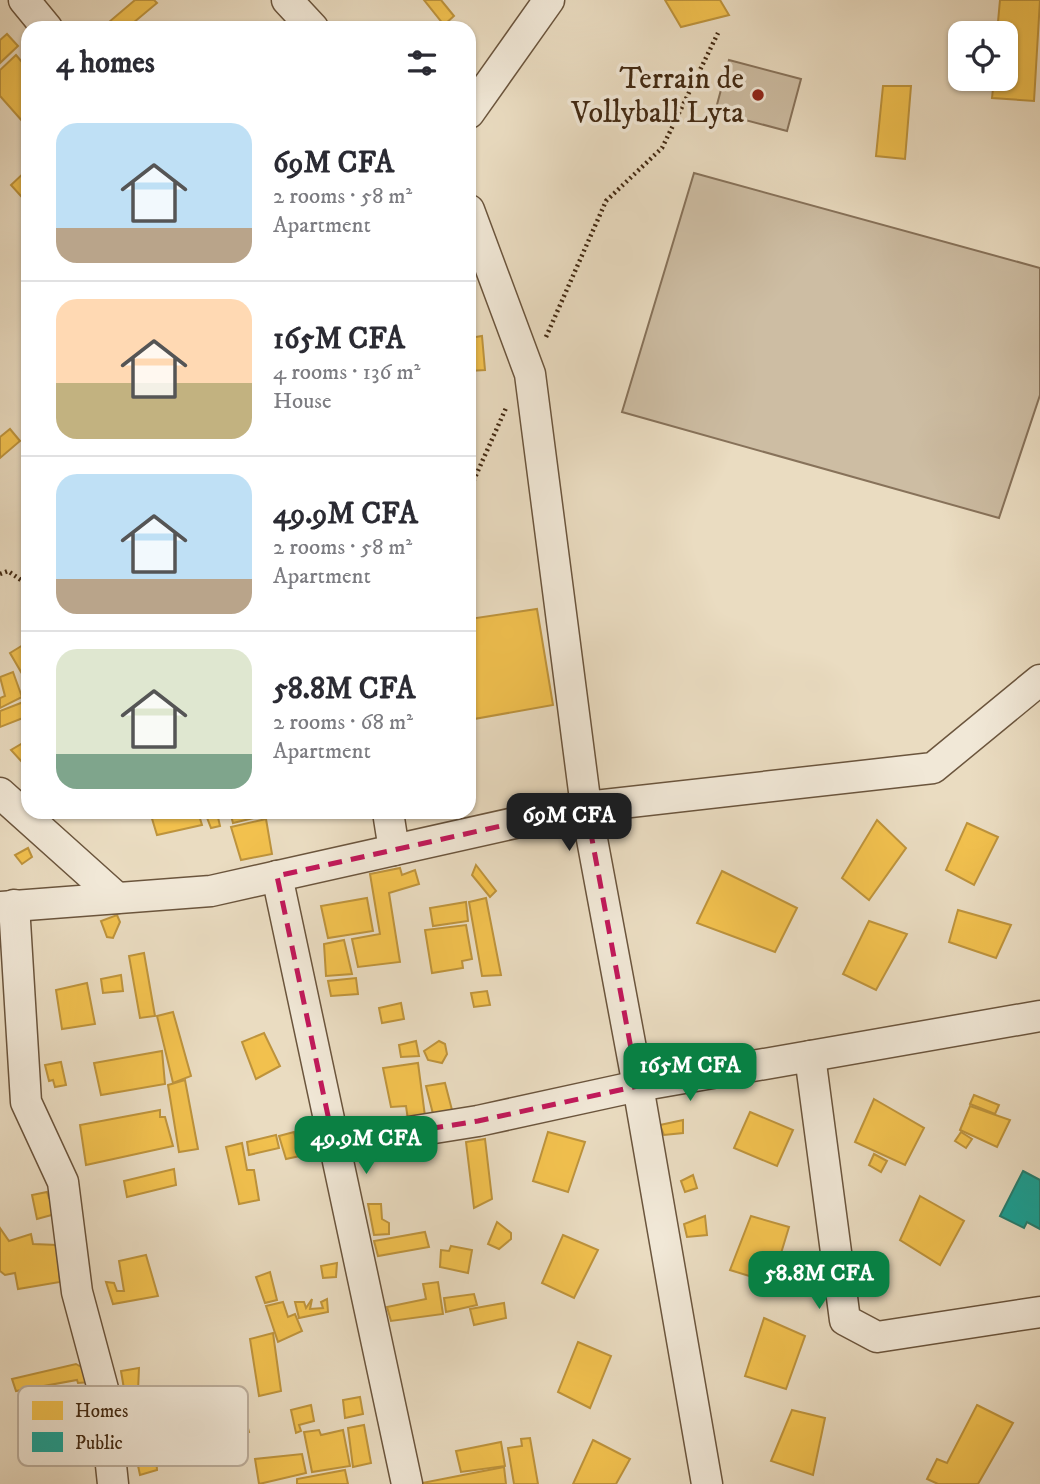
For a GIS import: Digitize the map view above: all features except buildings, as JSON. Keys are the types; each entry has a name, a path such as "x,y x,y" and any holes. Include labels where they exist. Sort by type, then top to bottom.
{"street":[{"path":"24,0 41,21"},
{"path":"287,0 306,21"},
{"path":"476,103 549,0"},
{"path":"476,228 530,374 586,807 638,1086 707,1484"},
{"path":"102,1386 77,1292 63,1182 26,1102 7,906 211,891 586,807 933,768 1040,680"},
{"path":"0,793 21,812"},
{"path":"29,819 117,898"},
{"path":"389,819 394,849"},
{"path":"277,876 407,1484"},
{"path":"334,1144 478,1121 638,1086 1040,1016"},
{"path":"810,1056 845,1320 877,1337 1040,1312"},
{"path":"111,1466 113,1484"}],"path":[{"path":"476,475 510,398 530,374 606,201 662,148 718,33"},
{"path":"0,574 8,571 21,580"}],"highlighted area":[{"path":"586,807 638,1086 478,1121 334,1144 277,876"}],"shaded area":[{"name":"Terrain de Vollyball Lyta","path":"729,60 801,79 787,131 715,112"},
{"path":"694,173 1040,268 1040,395 999,518 622,412"}],"place":[{"name":"Terrain de Vollyball Lyta","path":"758,95"}]}
